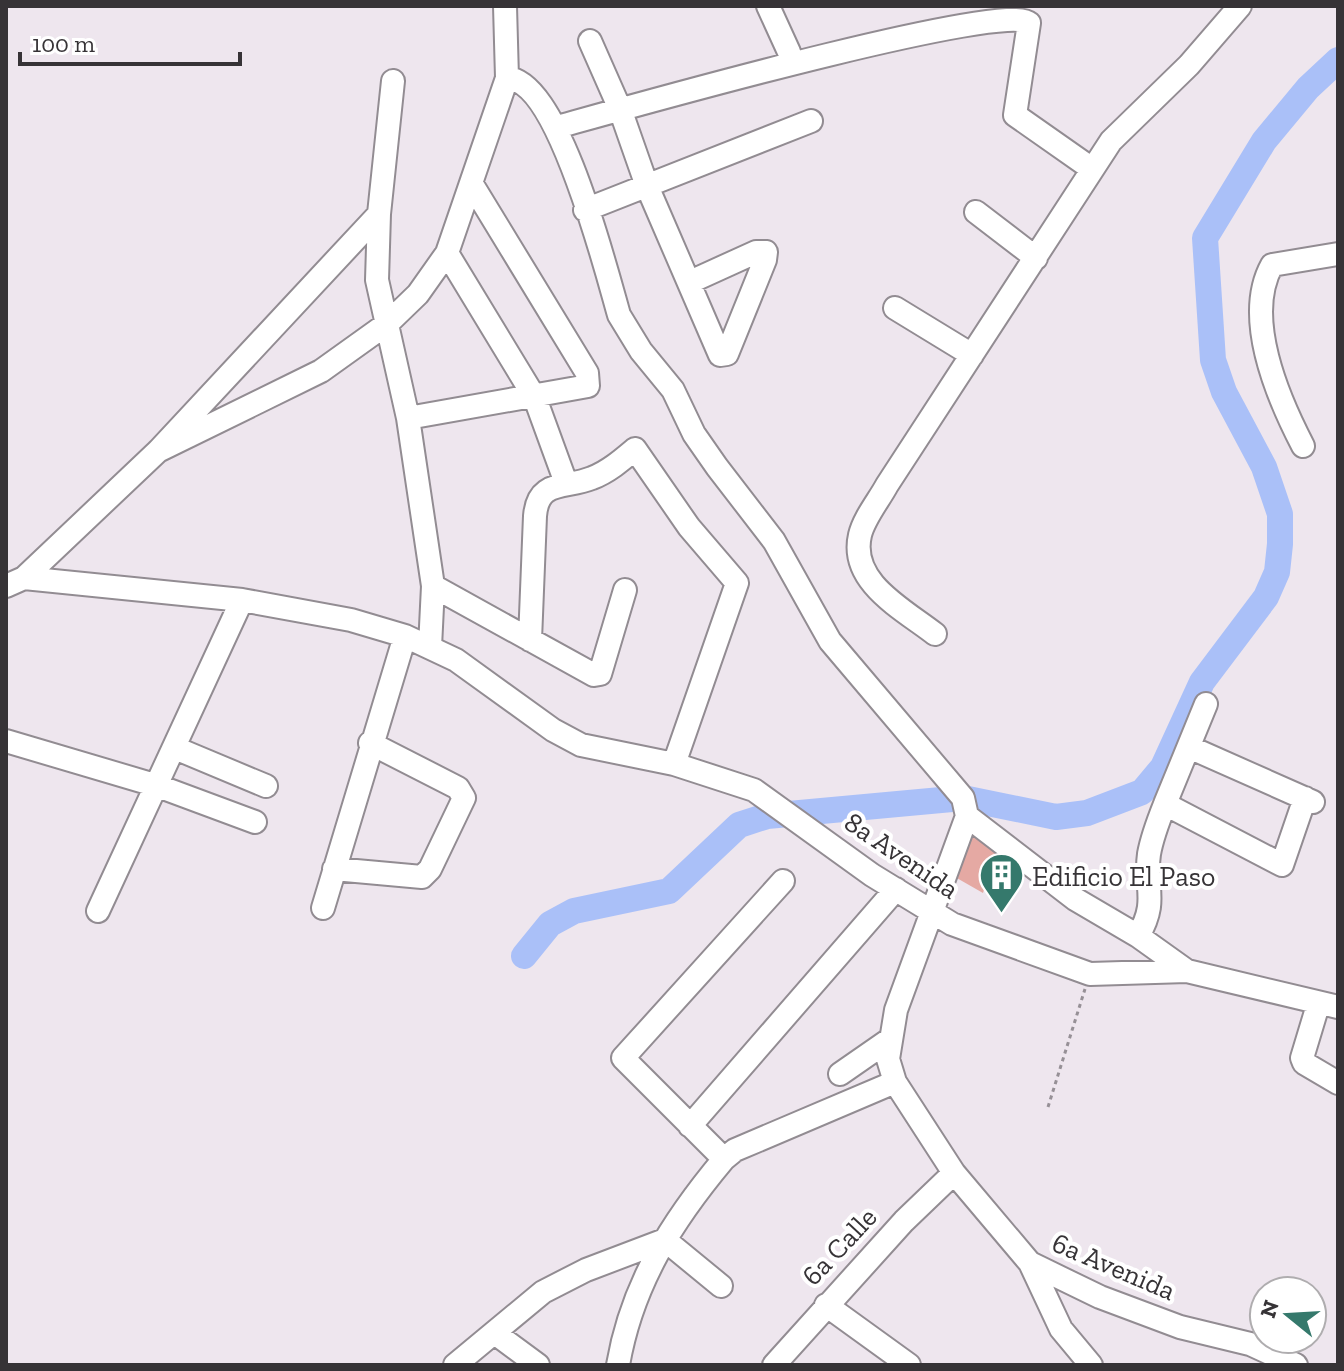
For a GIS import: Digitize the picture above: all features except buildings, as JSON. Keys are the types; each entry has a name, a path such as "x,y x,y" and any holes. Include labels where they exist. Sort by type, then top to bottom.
{"street":[{"path":"158,451 321,371 388,323 418,294 447,253 473,186 507,78 505,6"},
{"path":"768,6 789,52"},
{"path":"935,634 870,583 858,558 860,533 887,485 1111,141 1189,65 1240,6"},
{"path":"557,127 869,28 937,14 1004,9 1017,11 1029,23 1015,115 1092,169"},
{"path":"590,41 620,109 647,186 720,355 727,354 766,252 756,252 690,282"},
{"path":"507,78 522,81 531,88 557,127 619,315 628,332 673,390 694,434 717,467 774,541 830,641 963,798 967,816 934,914 896,1010 888,1059 895,1082 735,1150 724,1159 677,1218 665,1240 627,1320 618,1365"},
{"path":"393,81 379,214 377,280 408,418 433,586 430,647"},
{"path":"585,210 811,121"},
{"path":"408,418 586,389 587,373 473,186"},
{"path":"976,212 1036,258"},
{"path":"11,583 158,451 379,214"},
{"path":"447,253 535,398 566,483"},
{"path":"1303,446 1276,395 1265,342 1262,284 1272,265 1338,254"},
{"path":"895,308 972,355"},
{"path":"530,640 536,507 547,488 602,473 635,449 689,527 737,583 674,764"},
{"name":"8a Avenida","path":"11,583 242,600 351,620 405,636 456,660 553,730 581,745 674,764 754,790 934,914 1090,974 1187,971 1328,1006"},
{"path":"433,586 587,672 600,674 625,590"},
{"path":"98,911 242,600"},
{"path":"323,908 370,743 405,636"},
{"path":"1138,936 1147,921 1152,899 1149,856 1165,804 1206,704"},
{"path":"6,741 158,786 255,822"},
{"path":"334,869 422,877 430,869 464,798 458,788 370,743"},
{"path":"1165,804 1282,865 1309,800 1189,747"},
{"path":"175,748 266,786"},
{"path":"967,816 1075,899 1138,936 1187,971"},
{"path":"724,1159 623,1058 783,881"},
{"path":"690,1126 896,889"},
{"path":"1328,1006 1302,1058 1304,1063 1338,1083"},
{"path":"840,1074 889,1040"},
{"name":"6a Avenida","path":"895,1082 954,1173 1030,1263 1100,1297 1180,1327 1250,1344 1296,1365"},
{"name":"6a Calle","path":"774,1365 826,1305 954,1173"},
{"path":"665,1240 721,1286"},
{"path":"455,1365 543,1292 586,1270 665,1240"},
{"path":"1030,1263 1061,1329 1091,1365"},
{"path":"826,1305 909,1365"},
{"path":"496,1334 538,1365"}],"path":[{"path":"1048,1107 1090,974"}],"shaded area":[{"path":"967,834 999,845 983,893 955,877"}],"waterway":[{"path":"524,956 550,924 574,911 669,891 739,825 767,816 963,798 1056,817 1087,813 1142,792 1163,767 1202,682 1266,597 1277,572 1280,514 1264,467 1224,392 1213,360 1205,238 1264,141 1308,88 1338,60"}],"place":[{"name":"Edificio El Paso","path":"1001,915"}]}
